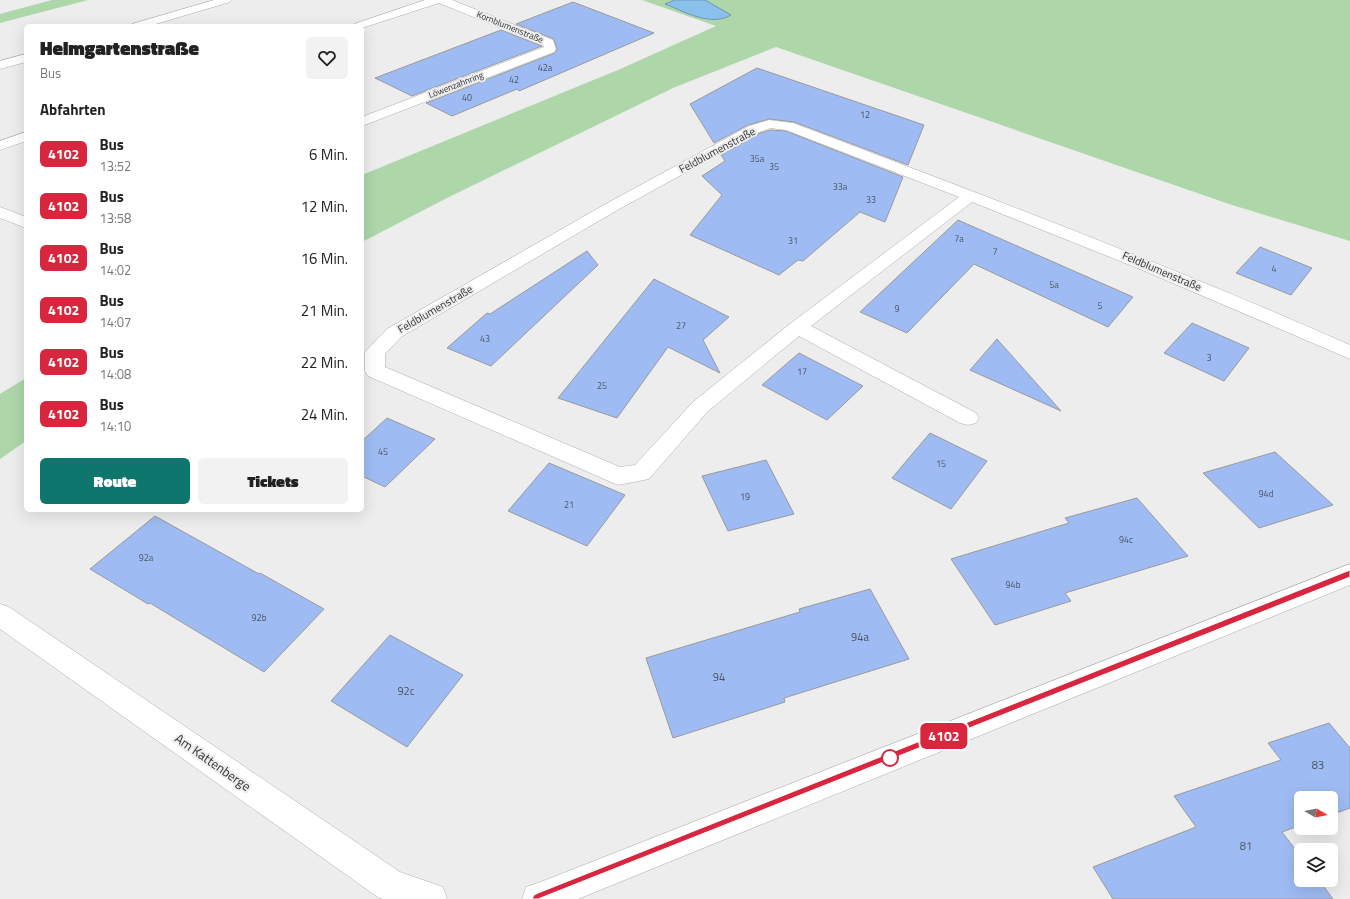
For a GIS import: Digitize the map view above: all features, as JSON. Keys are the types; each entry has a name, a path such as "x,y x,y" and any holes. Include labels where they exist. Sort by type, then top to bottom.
{"street":[{"path":"143,24 226,0"},
{"path":"364,24 436,0"},
{"name":"Kornblumenstraße","path":"442,0 549,43 550,49"},
{"name":"Löwenzahnring","path":"364,121 550,49"},
{"path":"0,65 24,59"},
{"name":"Feldblumenstraße","path":"971,195 798,327 700,407 641,473 618,476 375,371 375,352 394,333 608,209 754,129 769,124 788,126 971,195 1131,257 1275,318 1350,353"},
{"path":"0,146 24,137"},
{"path":"0,212 24,222"},
{"path":"798,327 968,418"},
{"path":"538,899 1350,574"},
{"name":"Am Kattenberge","path":"0,615 391,886 431,899"}],"green space":[{"path":"52,0 88,0 0,23 0,14"},
{"path":"642,0 1350,0 1350,241 1229,204 776,47 673,88 447,198 364,241 364,174 618,70 716,26"},
{"path":"24,379 24,442 0,459 0,394"}],"water":[{"path":"675,0 705,0 731,15 723,18 707,19 689,14 665,4"}],"building":[{"path":"573,2 654,33 519,91 517,89 452,116 426,103 555,53 557,49 554,39 516,24"},
{"path":"501,30 542,46 412,96 375,78"},
{"path":"757,68 924,125 908,165 794,122 769,119 748,125 714,143 690,104"},
{"path":"770,130 786,131 903,177 885,222 860,212 803,261 798,260 779,275 690,235 722,195 702,176 725,161 721,155 760,133"},
{"path":"958,220 1133,297 1108,327 974,264 907,333 860,312"},
{"path":"1260,247 1312,268 1291,295 1236,273"},
{"path":"587,251 598,265 491,366 447,348 487,313 490,314"},
{"path":"654,279 729,317 703,340 720,373 668,347 617,418 558,398"},
{"path":"1192,323 1249,348 1224,381 1164,353"},
{"path":"997,339 1061,411 970,370"},
{"path":"799,353 863,386 827,420 762,385"},
{"path":"387,418 435,439 385,487 364,477 364,439"},
{"path":"930,433 987,461 951,509 892,478"},
{"path":"1275,452 1333,505 1259,528 1203,473"},
{"path":"766,460 794,514 728,531 702,476"},
{"path":"549,463 625,495 587,546 508,511"},
{"path":"1137,498 1188,556 1065,593 1071,601 995,625 951,559 1069,523 1065,518"},
{"path":"155,516 324,609 264,672 150,603 148,604 90,569"},
{"path":"870,589 909,659 784,698 785,702 673,738 646,658 800,612 799,609"},
{"path":"390,635 463,675 407,747 331,701"},
{"path":"1329,723 1350,748 1350,808 1338,812 1338,791 1294,791 1294,828 1282,832 1294,848 1294,887 1324,887 1333,899 1113,899 1093,867 1196,827 1174,796 1281,760 1268,743"}],"bus line":[{"name":"4102","path":"538,899 1350,574"}]}
